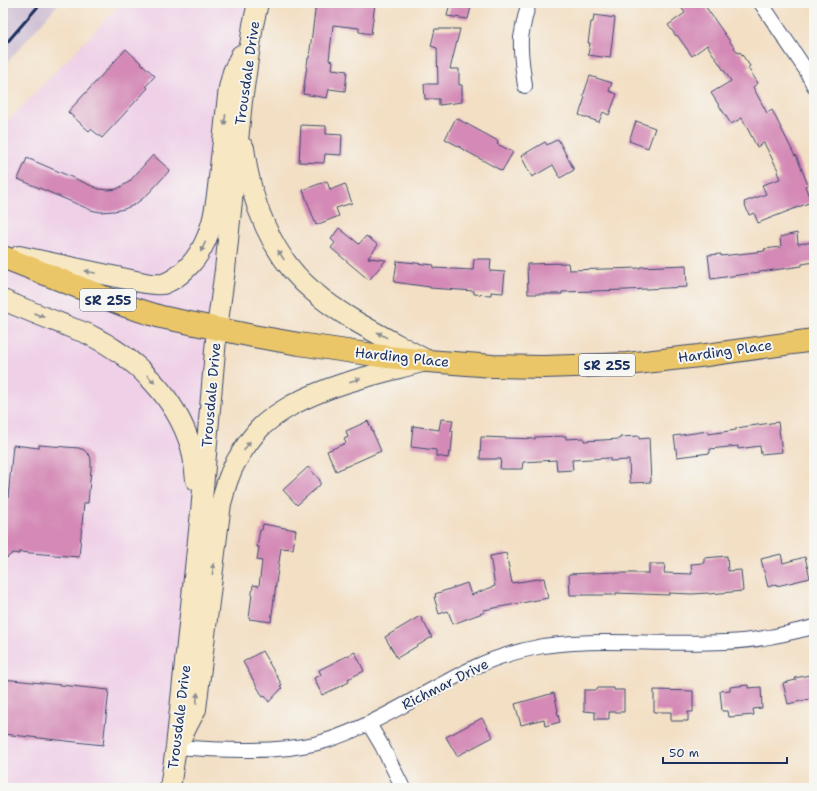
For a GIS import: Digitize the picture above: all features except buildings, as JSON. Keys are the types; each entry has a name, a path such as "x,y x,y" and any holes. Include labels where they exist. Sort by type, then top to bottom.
{"main road":[{"name":"Harding Place","path":"3,257 126,306 161,317 300,344 388,357 500,366 544,367 602,365 627,364 699,356 814,340"}],"street":[{"name":"Trousdale Drive","path":"170,788 176,747 240,114 253,25 258,3"},
{"path":"525,86 521,39 524,18 529,3"},
{"path":"761,3 806,70 814,86"},
{"path":"3,252 70,268 145,283 164,283 179,276 194,261 207,238 214,213 230,81 253,25"},
{"path":"240,114 248,176 257,205 274,244 291,270 313,292 332,306 355,321 428,361"},
{"path":"3,300 90,334 119,351 152,380 172,407 185,432 194,464 200,512"},
{"path":"176,747 196,709 221,504 229,476 244,449 252,437 268,421 277,414 312,396 335,386 428,361"},
{"name":"Richmar Drive","path":"176,747 219,750 279,749 323,742 369,724 478,666 502,657 542,647 579,642 733,642 763,639 814,627"},
{"path":"369,724 403,788"}],"shaded area":[{"path":"3,3 59,3 3,67"},
{"path":"122,3 258,3 171,788 3,788 3,126"}],"railway":[{"path":"3,47 41,3"}]}
